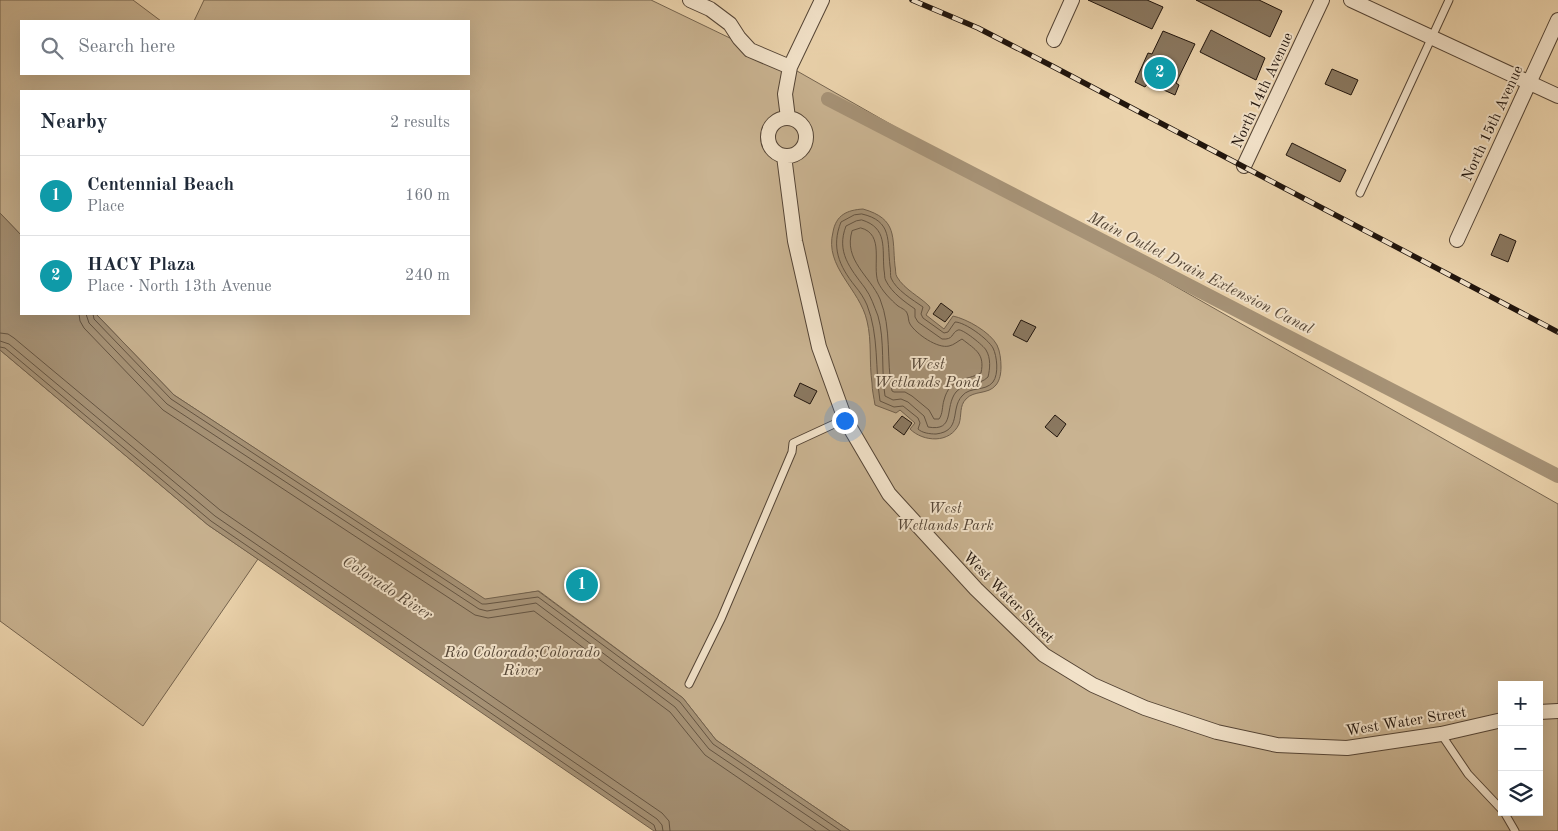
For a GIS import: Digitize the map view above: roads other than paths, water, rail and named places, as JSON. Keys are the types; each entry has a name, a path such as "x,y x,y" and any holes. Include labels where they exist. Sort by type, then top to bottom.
{"street":[{"path":"690,0 710,9 730,24 750,50 790,67"},
{"path":"788,118 785,94 790,67 822,0"},
{"path":"1054,40 1072,0"},
{"name":"North 14th Avenue","path":"1244,166 1322,0"},
{"path":"1351,0 1558,96"},
{"name":"North 15th Avenue","path":"1457,240 1558,20"},
{"path":"788,118 800,123 804,128 806,141 800,151 790,156 784,156 772,150 767,138 768,132 776,121 788,118"},
{"name":"West Water Street","path":"784,156 795,241 819,347 845,419 889,494 976,589 1044,655 1093,686 1145,708 1217,732 1277,745 1347,748 1441,734 1498,721"},
{"path":"1543,712 1558,711"}],"lane":[{"path":"1360,193 1449,0"},
{"path":"689,684 721,619 792,452 793,443 845,419"},
{"path":"1441,734 1468,774 1498,806"},
{"path":"1506,816 1515,831"}],"water":[{"name":"West Wetlands Pond","path":"863,209 874,213 888,224 893,238 896,276 904,286 929,306 930,308 926,315 944,329 953,316 965,320 989,335 998,347 1001,367 997,383 993,388 973,394 966,399 959,424 955,430 943,438 922,437 910,429 915,423 900,410 896,413 875,405 867,321 863,309 838,267 832,245 834,226 843,214"},
{"name":"Río Colorado;Colorado River","path":"0,213 20,234 20,315 97,315 174,395 485,599 538,591 683,698 716,740 850,831 654,831 208,525 0,350"}],"waterway":[{"name":"Main Outlet Drain Extension Canal","path":"828,99 1558,476"}],"railway":[{"path":"912,0 978,28 1052,66 1558,332"}],"place":[{"name":"HACY Plaza","path":"1160,73"},
{"name":"Centennial Beach","path":"582,585"}],"park label":[{"name":"West Wetlands Park","path":"945,516"}],"water label":[{"name":"Colorado River","path":"388,587"}]}
